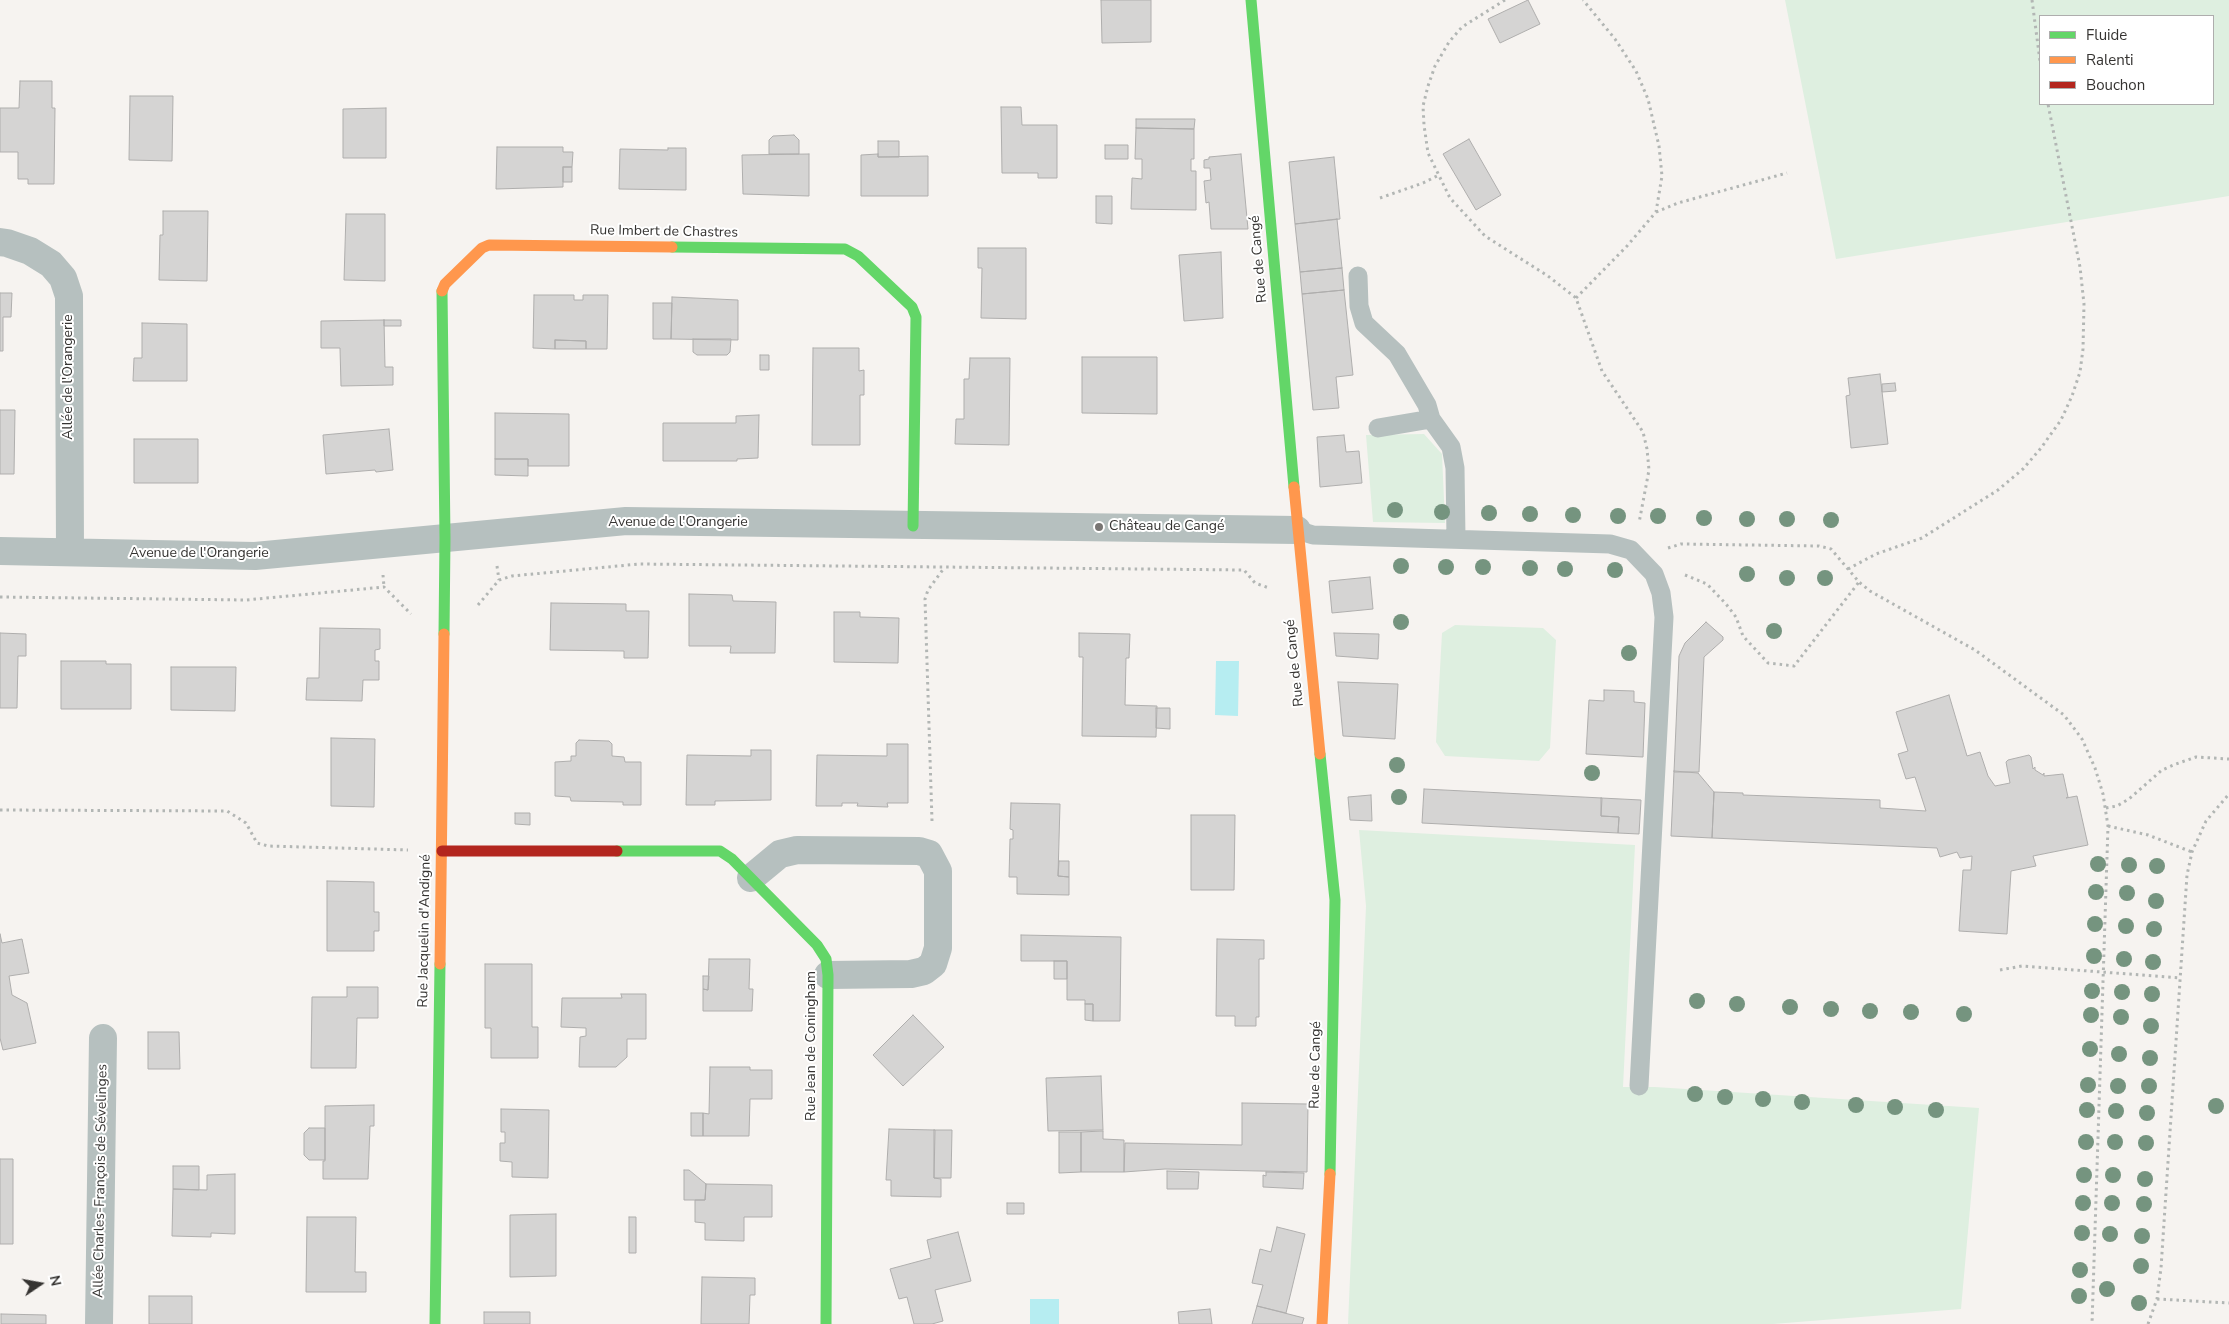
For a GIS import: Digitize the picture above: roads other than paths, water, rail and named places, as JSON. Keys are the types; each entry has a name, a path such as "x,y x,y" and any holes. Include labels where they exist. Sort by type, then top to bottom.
{"street":[{"name":"Rue de Cangé","path":"1251,0 1302,584 1335,900 1330,1167 1322,1324"},
{"name":"Allée de l'Orangerie","path":"0,242 7,242 30,251 51,264 63,278 69,296 70,552"},
{"name":"Rue Imbert de Chastres","path":"445,538 442,290 445,284 482,248 489,245 845,249 858,256 912,307 916,317 913,526"},
{"name":"Avenue de l'Orangerie","path":"0,551 255,556 626,521 1297,530"},
{"name":"Rue Jacquelin d'Andigné","path":"435,1324 445,538"},
{"path":"752,878 780,854 797,850 919,851 929,854 938,871 938,948 933,964 924,971 911,974 828,975"},
{"name":"Rue Jean de Coningham","path":"442,851 720,851 732,858 817,945 826,959 828,975 826,1324"},
{"name":"Allée Charles-François de Sévelinges","path":"99,1324 103,1038"}],"lane":[{"path":"1358,276 1359,306 1364,323 1397,354 1427,405 1431,420 1451,447 1456,468 1456,538"},
{"path":"1378,428 1431,420"},
{"path":"1297,530 1314,535 1610,544 1631,550 1654,574 1661,593 1664,617 1639,1086"}],"water":[{"path":"1216,661 1239,661 1238,716 1215,715"},
{"path":"1030,1299 1059,1299 1059,1324 1030,1324"}],"place":[{"name":"Château de Cangé","path":"1099,527"}]}
